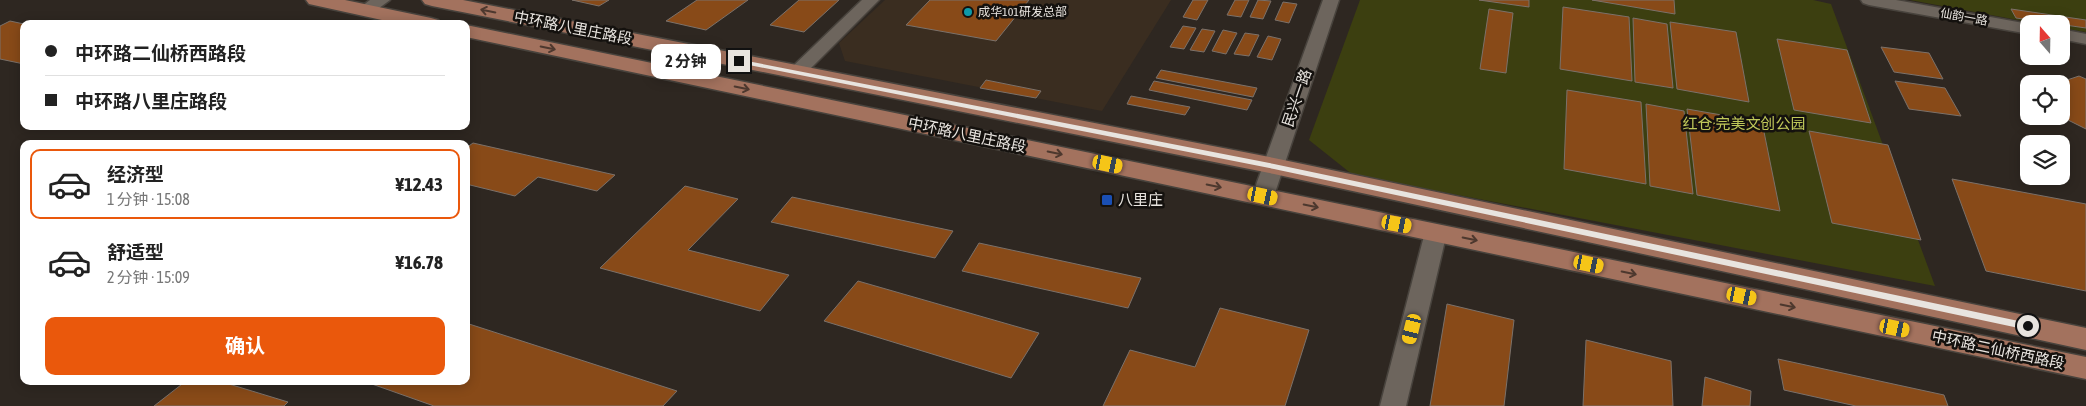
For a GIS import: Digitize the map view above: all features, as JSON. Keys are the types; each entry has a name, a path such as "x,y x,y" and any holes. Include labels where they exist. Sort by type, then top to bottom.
{"main road":[{"path":"316,0 374,5 419,20"},
{"name":"中环路八里庄路段","path":"432,0 1274,166"},
{"name":"中环路八里庄路段","path":"470,32 1263,196"},
{"name":"中环路二仙桥西路段","path":"1274,166 2086,339"},
{"name":"中环路二仙桥西路段","path":"1263,196 2086,368"}],"street":[{"path":"797,72 871,0"},
{"name":"民兴一路","path":"1263,196 1331,0"},
{"name":"仙韵一路","path":"1869,0 2020,27"},
{"path":"2070,36 2086,39"},
{"path":"1393,406 1436,232"}],"shaded area":[{"path":"885,0 1171,0 1102,111 845,61 839,43"}],"green space":[{"name":"红仓·完美文创公园","path":"1360,0 1813,0 1831,4 1935,286 1353,175 1309,140"},
{"path":"1910,0 2086,0 2086,32 2070,29 2070,15 2020,15 2020,20"}],"building":[{"path":"572,0 609,0 599,6"},
{"path":"697,0 748,0 706,30 666,21"},
{"path":"799,0 839,0 804,32 770,25"},
{"name":"成华101研发总部","path":"930,0 1029,0 996,41 906,25"},
{"path":"1193,0 1208,0 1197,20 1183,17"},
{"path":"1235,0 1249,0 1241,17 1227,15"},
{"path":"1258,0 1271,1 1263,19 1250,17"},
{"path":"1479,0 1529,0 1529,7"},
{"path":"1592,0 1674,0 1675,14"},
{"path":"1283,2 1297,4 1289,23 1275,20"},
{"path":"1563,7 1629,17 1632,81 1560,69"},
{"path":"1489,9 1513,13 1506,73 1480,69"},
{"path":"2011,9 2052,15 2020,15 2020,19 2016,18"},
{"path":"1633,18 1667,24 1673,88 1635,82"},
{"path":"2070,18 2086,20 2086,28 2070,26"},
{"path":"10,21 20,23 20,63 0,59 0,26"},
{"path":"1670,22 1736,32 1749,102 1677,89"},
{"path":"1183,26 1196,28 1184,49 1170,47"},
{"path":"1202,29 1215,31 1204,52 1190,50"},
{"path":"1223,30 1237,33 1226,54 1212,51"},
{"path":"1245,33 1259,35 1249,56 1234,54"},
{"path":"1268,36 1281,39 1272,60 1257,57"},
{"path":"1777,39 1847,50 1871,123 1794,110"},
{"path":"1881,47 1929,53 1943,79 1894,72"},
{"path":"1161,70 1257,88 1253,97 1156,78"},
{"path":"2079,76 2086,79 2086,129 2070,121 2070,79"},
{"path":"986,80 1041,91 1036,98 980,88"},
{"path":"1154,81 1252,100 1247,110 1149,90"},
{"path":"1895,81 1945,88 1961,116 1909,109"},
{"path":"1567,90 1641,102 1646,184 1564,169"},
{"path":"1131,96 1190,107 1185,115 1127,104"},
{"path":"1646,104 1684,111 1693,194 1650,186"},
{"path":"1687,109 1762,122 1780,211 1697,195"},
{"path":"1809,131 1888,145 1921,240 1832,223"},
{"path":"473,143 615,175 597,191 538,177 515,196 470,185 470,145"},
{"path":"1952,179 2086,204 2086,291 1986,271"},
{"path":"685,186 738,199 688,250 789,275 760,311 600,268"},
{"path":"792,197 953,231 935,258 771,222"},
{"path":"979,243 1141,278 1128,308 962,271"},
{"path":"858,281 1039,333 1011,378 824,321"},
{"path":"1447,304 1514,320 1504,406 1430,406"},
{"path":"1220,308 1309,330 1285,406 1103,406 1130,350 1195,367"},
{"path":"470,324 677,391 663,406 434,406 375,385 470,385"},
{"path":"1586,340 1671,361 1673,406 1583,406"},
{"path":"1778,359 1944,395 1948,406 1856,406 1784,390"},
{"path":"1705,377 1751,391 1750,406 1702,406"},
{"path":"181,385 232,385 288,402 284,406 154,406"}],"place":[{"name":"成华101研发总部","path":"968,12"},
{"name":"八里庄","path":"1107,200"}],"route":[{"path":"739,61 1274,166 2028,326"}]}
